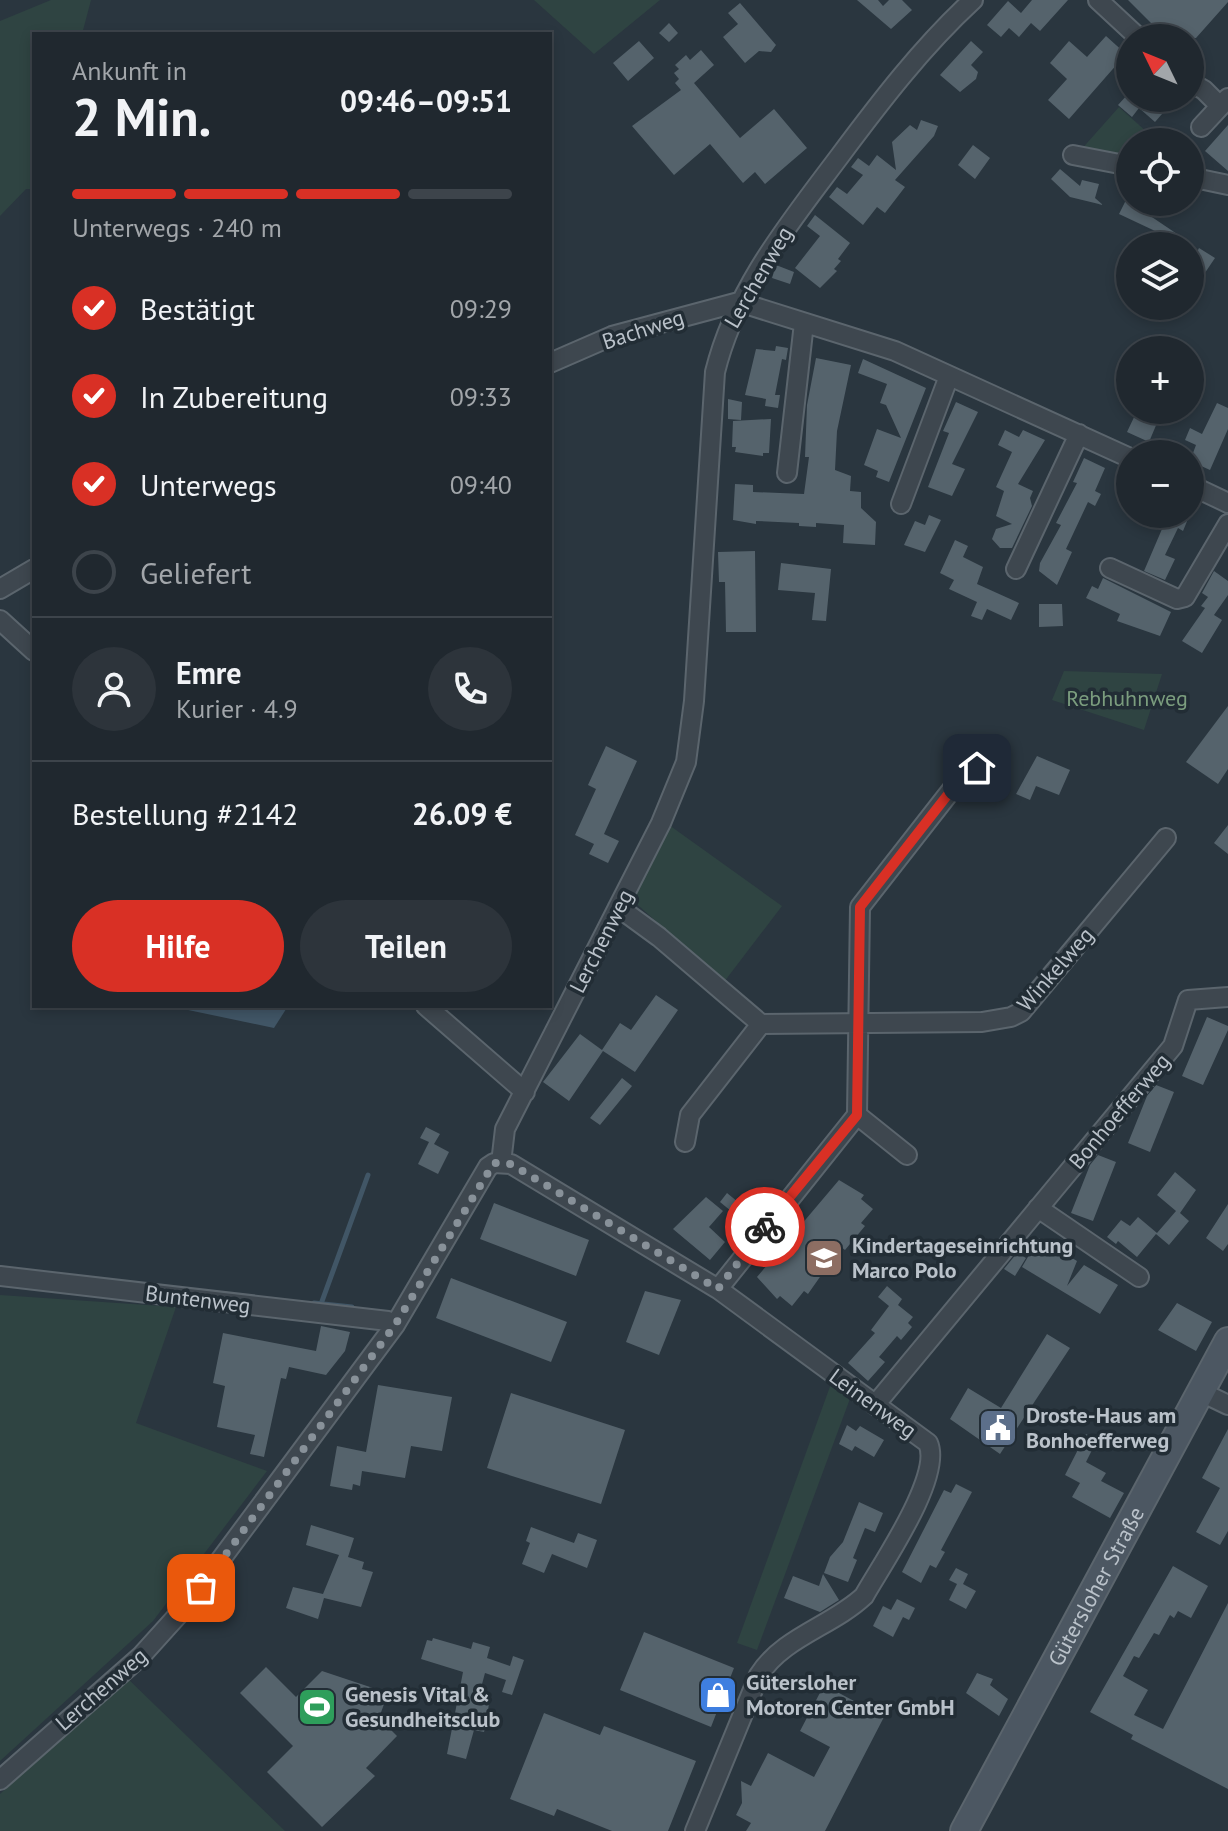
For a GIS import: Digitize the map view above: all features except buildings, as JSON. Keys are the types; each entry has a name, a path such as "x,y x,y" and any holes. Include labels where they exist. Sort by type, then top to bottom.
{"main road":[{"name":"Gütersloher Straße","path":"964,1831 1213,1383 1228,1341"}],"street":[{"path":"1098,0 1124,24"},
{"name":"Lerchenweg","path":"0,1780 141,1656 187,1605 395,1325 488,1167 501,1163 505,1129 661,823 686,762 694,701 715,372 725,334 739,302 771,247 882,100 961,4"},
{"path":"1201,127 1224,102 1204,90"},
{"path":"1073,155 1116,163"},
{"path":"1204,180 1228,185"},
{"path":"739,302 895,351 1116,451"},
{"name":"Bachweg","path":"552,362 612,336 739,302"},
{"path":"787,473 804,323"},
{"path":"901,504 949,376"},
{"path":"1016,569 1079,434"},
{"path":"1204,492 1228,503"},
{"path":"1110,568 1177,599 1185,597 1228,524"},
{"path":"0,589 32,570"},
{"path":"0,620 32,649"},
{"path":"718,1289 857,1115 860,907 960,779 994,756"},
{"name":"Winkelweg","path":"761,1024 982,1022 1021,1012 1166,838"},
{"path":"618,907 659,937 761,1024 690,1115 685,1142"},
{"name":"Bonhoefferweg","path":"875,1405 1173,1046 1188,1000 1228,997"},
{"path":"428,1008 525,1092"},
{"path":"857,1115 907,1155"},
{"name":"Leinenweg","path":"501,1163 511,1164 718,1289 928,1443 933,1454 929,1477 864,1596 852,1607 771,1656 759,1675 695,1831"},
{"path":"1038,1208 1139,1277"},
{"name":"Buntenweg","path":"0,1276 388,1321 395,1325"},
{"path":"1213,1383 1228,1405"}],"green space":[{"path":"51,0 91,0 83,32 32,32 32,189 26,189 0,216 0,21"},
{"path":"534,0 660,0 594,54"},
{"path":"1116,110 1125,112 1142,128 1116,128 1116,159 1079,152"},
{"name":"Rebhuhnweg","path":"1064,671 1162,674 1144,730 1052,700"},
{"path":"669,825 782,906 724,982 630,898"},
{"path":"0,1295 176,1307 136,1423 267,1471 153,1621 0,1761"},
{"path":"832,1381 851,1396 757,1650 737,1643"},
{"path":"127,1678 285,1831 0,1831 0,1794"}],"water":[{"path":"179,1008 287,1008 274,1028"}],"waterway":[{"path":"321,1304 368,1175"},
{"path":"314,1303 352,1307"}],"way so far":[{"path":"201,1588 395,1325 488,1167 494,1163 511,1164 718,1289 765,1227"}],"place":[{"name":"Kindertageseinrichtung Marco Polo","path":"824,1258"},
{"name":"Droste-Haus am Bonhoefferweg","path":"998,1428"},
{"name":"Gütersloher Motoren Center GmbH","path":"718,1695"},
{"name":"Genesis Vital & Gesundheitsclub","path":"317,1707"}],"route":[{"path":"765,1227 857,1115 860,907 960,779 977,768"}]}
